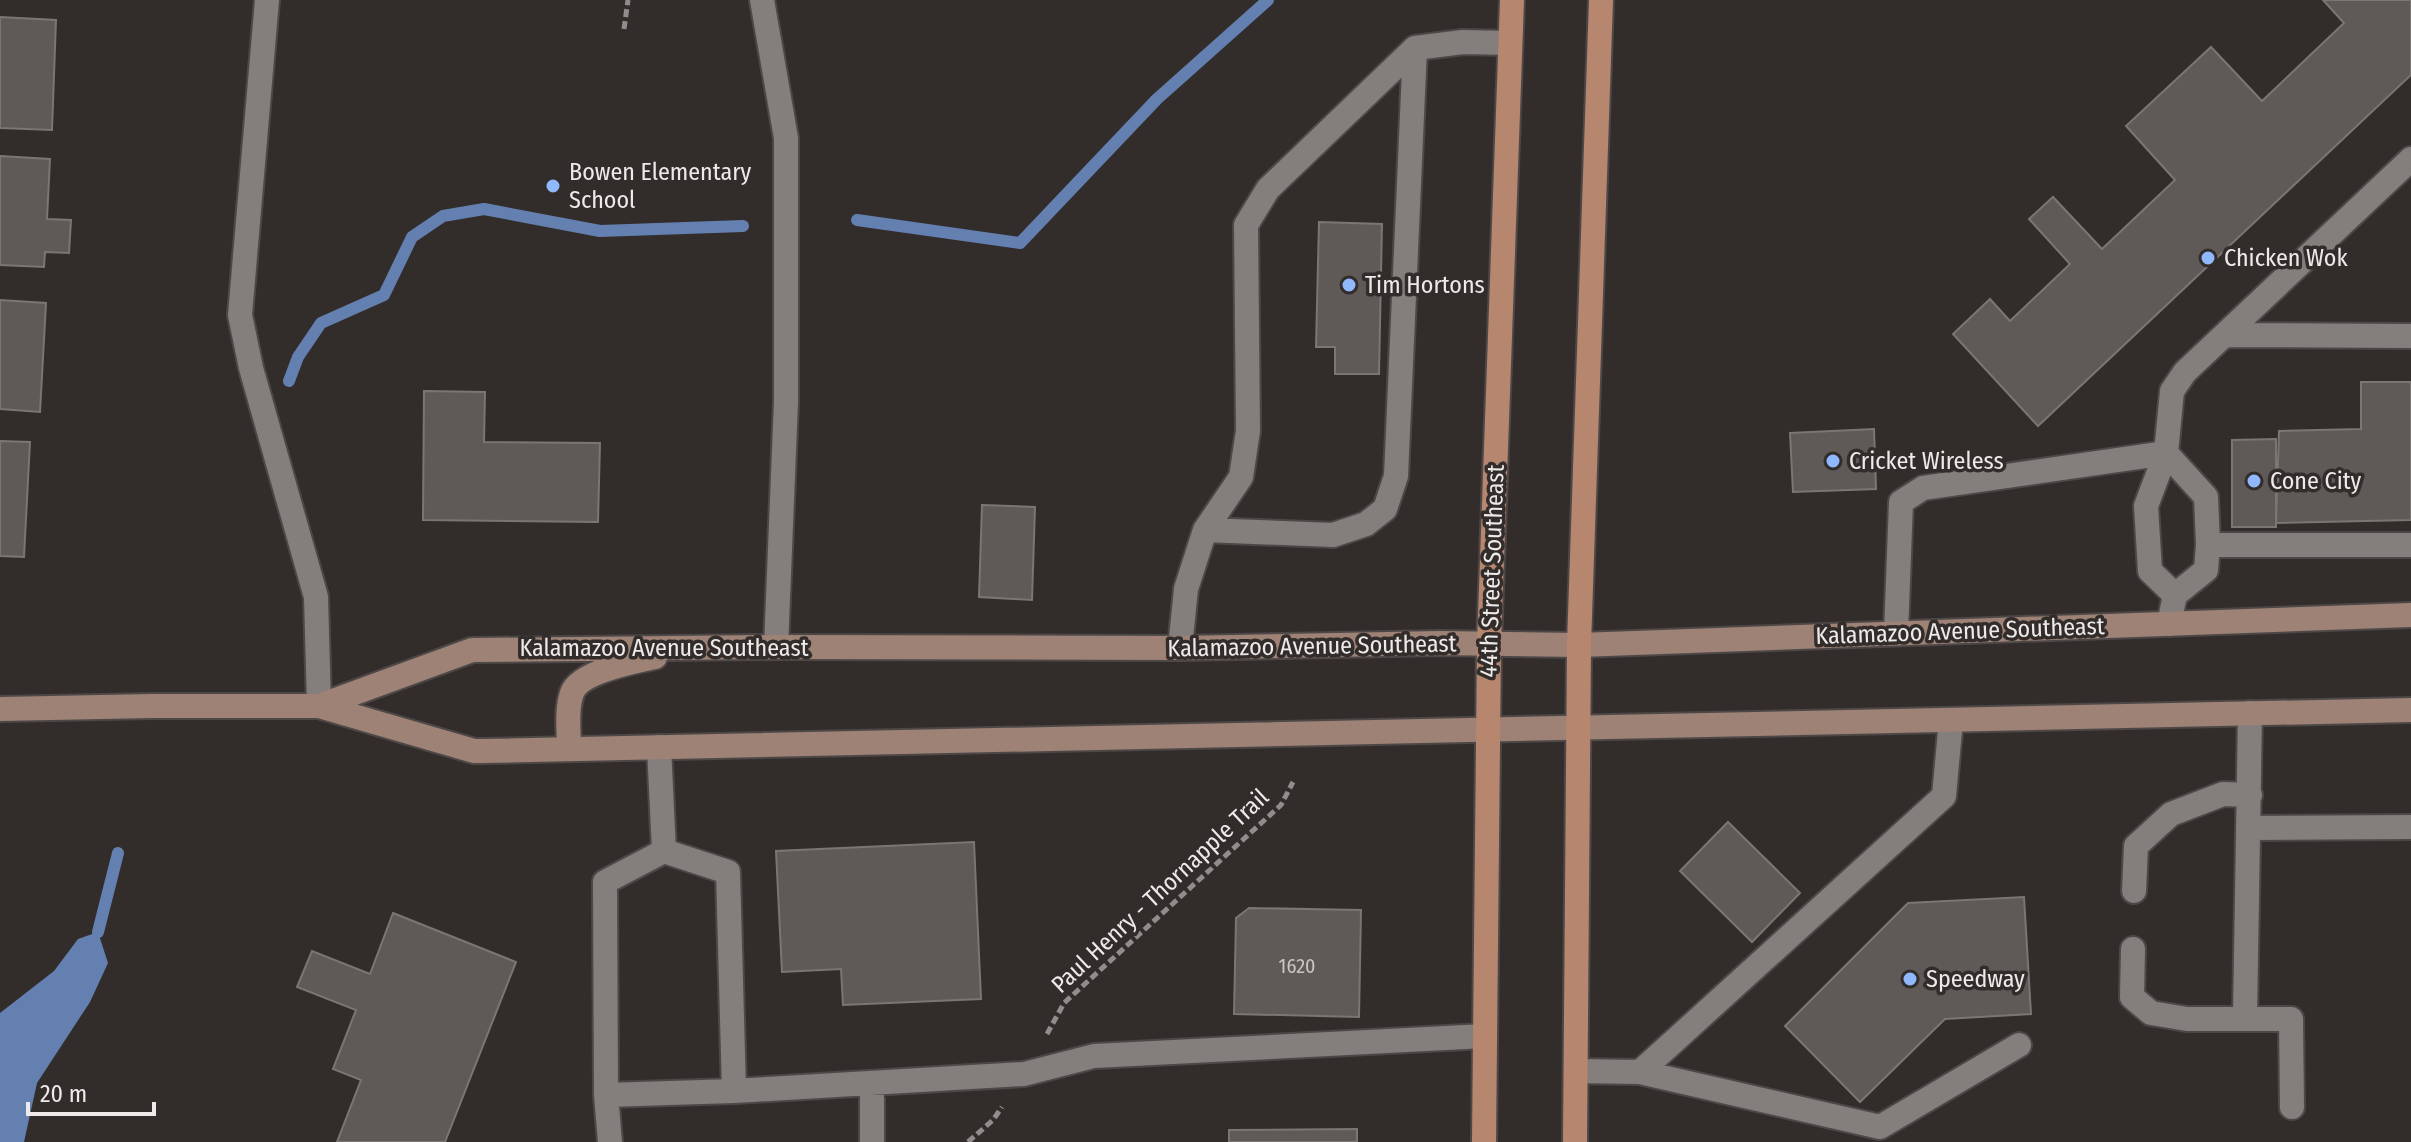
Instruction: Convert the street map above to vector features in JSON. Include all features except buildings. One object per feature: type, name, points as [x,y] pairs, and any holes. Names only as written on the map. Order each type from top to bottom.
[{"type":"main road","name":"44th Street Southeast","points":[[1484,1142],[1489,644],[1512,0]]},
{"type":"main road","points":[[1575,1142],[1579,645],[1601,0]]},
{"type":"main road","name":"Kalamazoo Avenue Southeast","points":[[319,706],[472,650],[1579,645],[2411,615]]},
{"type":"main road","points":[[569,749],[572,690],[583,679],[641,660],[697,648]]},
{"type":"main road","name":"Kalamazoo Avenue Southeast","points":[[0,709],[319,706],[474,751],[2409,710]]},
{"type":"lane","points":[[267,0],[240,315],[251,368],[316,597],[319,706]]},
{"type":"lane","points":[[762,0],[786,138],[787,388],[776,647]]},
{"type":"lane","points":[[1180,648],[1186,589],[1205,530],[1241,477],[1248,431],[1246,225],[1268,189],[1415,48],[1463,42],[1510,43]]},
{"type":"lane","points":[[1205,530],[1333,535],[1366,524],[1385,509],[1396,476],[1415,48]]},
{"type":"lane","points":[[2175,595],[2150,571],[2146,506],[2166,453],[2172,391],[2185,372],[2411,159]]},
{"type":"lane","points":[[2225,335],[2411,336]]},
{"type":"lane","points":[[2166,453],[2206,497],[2208,545],[2206,570],[2175,595],[2169,624]]},
{"type":"lane","points":[[1896,633],[1901,502],[1923,488],[2166,453]]},
{"type":"lane","points":[[2208,545],[2411,545]]},
{"type":"lane","points":[[2245,1018],[2250,713]]},
{"type":"lane","points":[[1640,1072],[1944,796],[1951,720]]},
{"type":"lane","points":[[659,747],[664,851]]},
{"type":"lane","points":[[2134,891],[2136,846],[2171,814],[2223,794],[2250,795]]},
{"type":"lane","points":[[2249,828],[2411,827]]},
{"type":"lane","points":[[610,1142],[606,1095],[605,882],[664,851],[728,872],[734,1091]]},
{"type":"lane","points":[[2133,949],[2132,997],[2151,1013],[2187,1019],[2291,1019],[2292,1107]]},
{"type":"lane","points":[[606,1095],[734,1091],[1024,1074],[1094,1056],[1485,1036]]},
{"type":"lane","points":[[1576,1071],[1640,1072],[1880,1127],[2019,1045]]},
{"type":"lane","points":[[872,1083],[872,1142]]},
{"type":"path","points":[[624,29],[628,0]]},
{"type":"path","name":"Paul Henry - Thornapple Trail","points":[[968,1142],[993,1120],[1024,1074],[1064,1003],[1281,805],[1293,782]]},
{"type":"water","points":[[98,932],[108,963],[90,1002],[37,1083],[24,1142],[0,1142],[0,1013],[54,971],[78,939]]},
{"type":"waterway","points":[[857,220],[1020,243],[1157,99],[1268,0]]},
{"type":"waterway","points":[[289,381],[298,357],[321,323],[384,295],[412,237],[443,216],[484,209],[600,231],[743,226]]},
{"type":"waterway","points":[[98,932],[118,853]]},
{"type":"place","name":"Bowen Elementary School","points":[[553,186]]},
{"type":"place","name":"Chicken Wok","points":[[2208,258]]},
{"type":"place","name":"Tim Hortons","points":[[1349,285]]},
{"type":"place","name":"Cricket Wireless","points":[[1833,461]]},
{"type":"place","name":"Cone City","points":[[2254,481]]},
{"type":"place","name":"Speedway","points":[[1910,979]]}]
